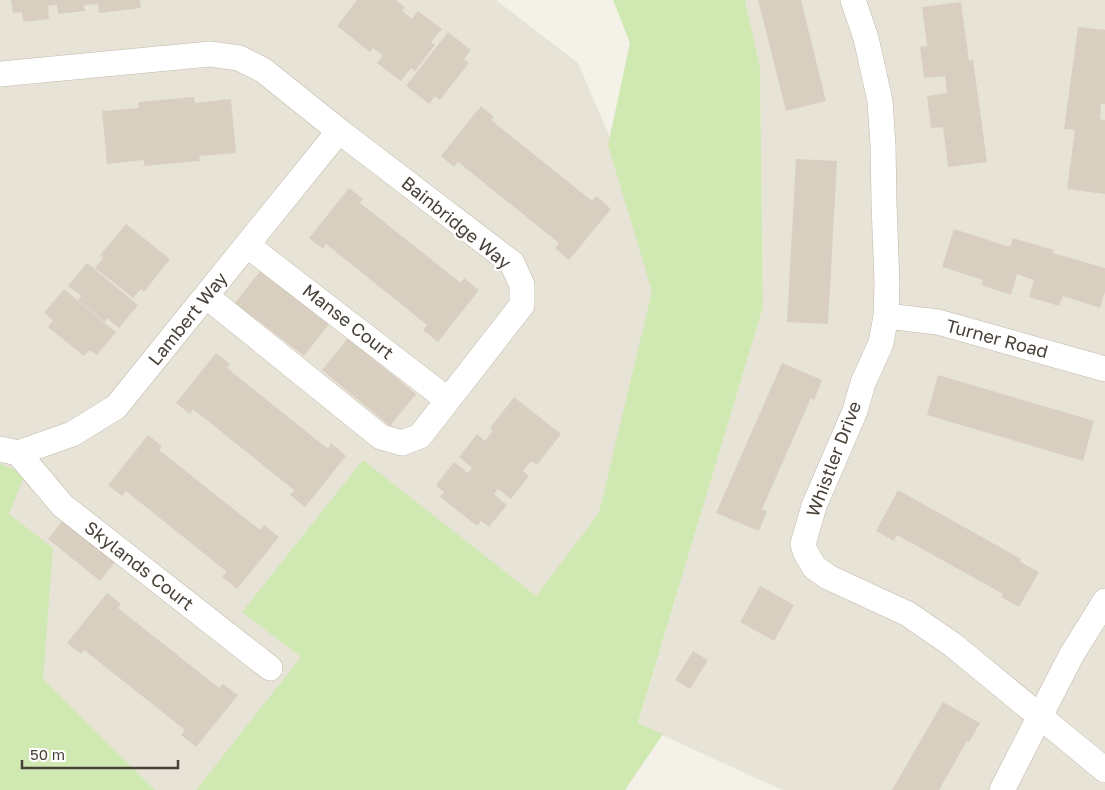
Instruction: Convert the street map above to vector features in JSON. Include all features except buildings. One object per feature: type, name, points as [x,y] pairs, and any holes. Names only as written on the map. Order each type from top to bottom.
[{"type":"street","name":"Whistler Drive","points":[[853,0],[866,38],[880,101],[887,283],[886,316],[881,343],[814,506],[803,544],[805,552],[814,567],[828,577],[908,614],[953,645],[1105,770]]},
{"type":"street","name":"Bainbridge Way","points":[[0,74],[210,54],[239,58],[263,70],[339,131],[512,263],[522,285],[522,305],[420,436],[402,443],[382,437],[206,296]]},
{"type":"street","name":"Lambert Way","points":[[9,451],[72,434],[116,408],[339,131]]},
{"type":"street","name":"Manse Court","points":[[247,245],[448,400]]},
{"type":"street","name":"Turner Road","points":[[886,316],[938,322],[1105,369]]},
{"type":"street","name":"Skylands Court","points":[[9,451],[63,506],[270,668]]},
{"type":"street","points":[[1002,790],[1072,654],[1105,601]]},
{"type":"shaded area","points":[[0,0],[496,0],[578,63],[687,317],[613,543],[395,790],[98,790],[0,657]]},
{"type":"shaded area","points":[[745,0],[1105,0],[1105,790],[782,790],[638,724],[763,307],[760,67]]},
{"type":"green space","points":[[613,0],[745,0],[760,67],[763,307],[638,723],[663,734],[625,790],[196,790],[301,657],[242,612],[363,460],[536,596],[599,513],[652,291],[608,145],[630,43]]},
{"type":"green space","points":[[0,464],[25,474],[9,514],[53,548],[43,679],[155,790],[0,790]]}]
